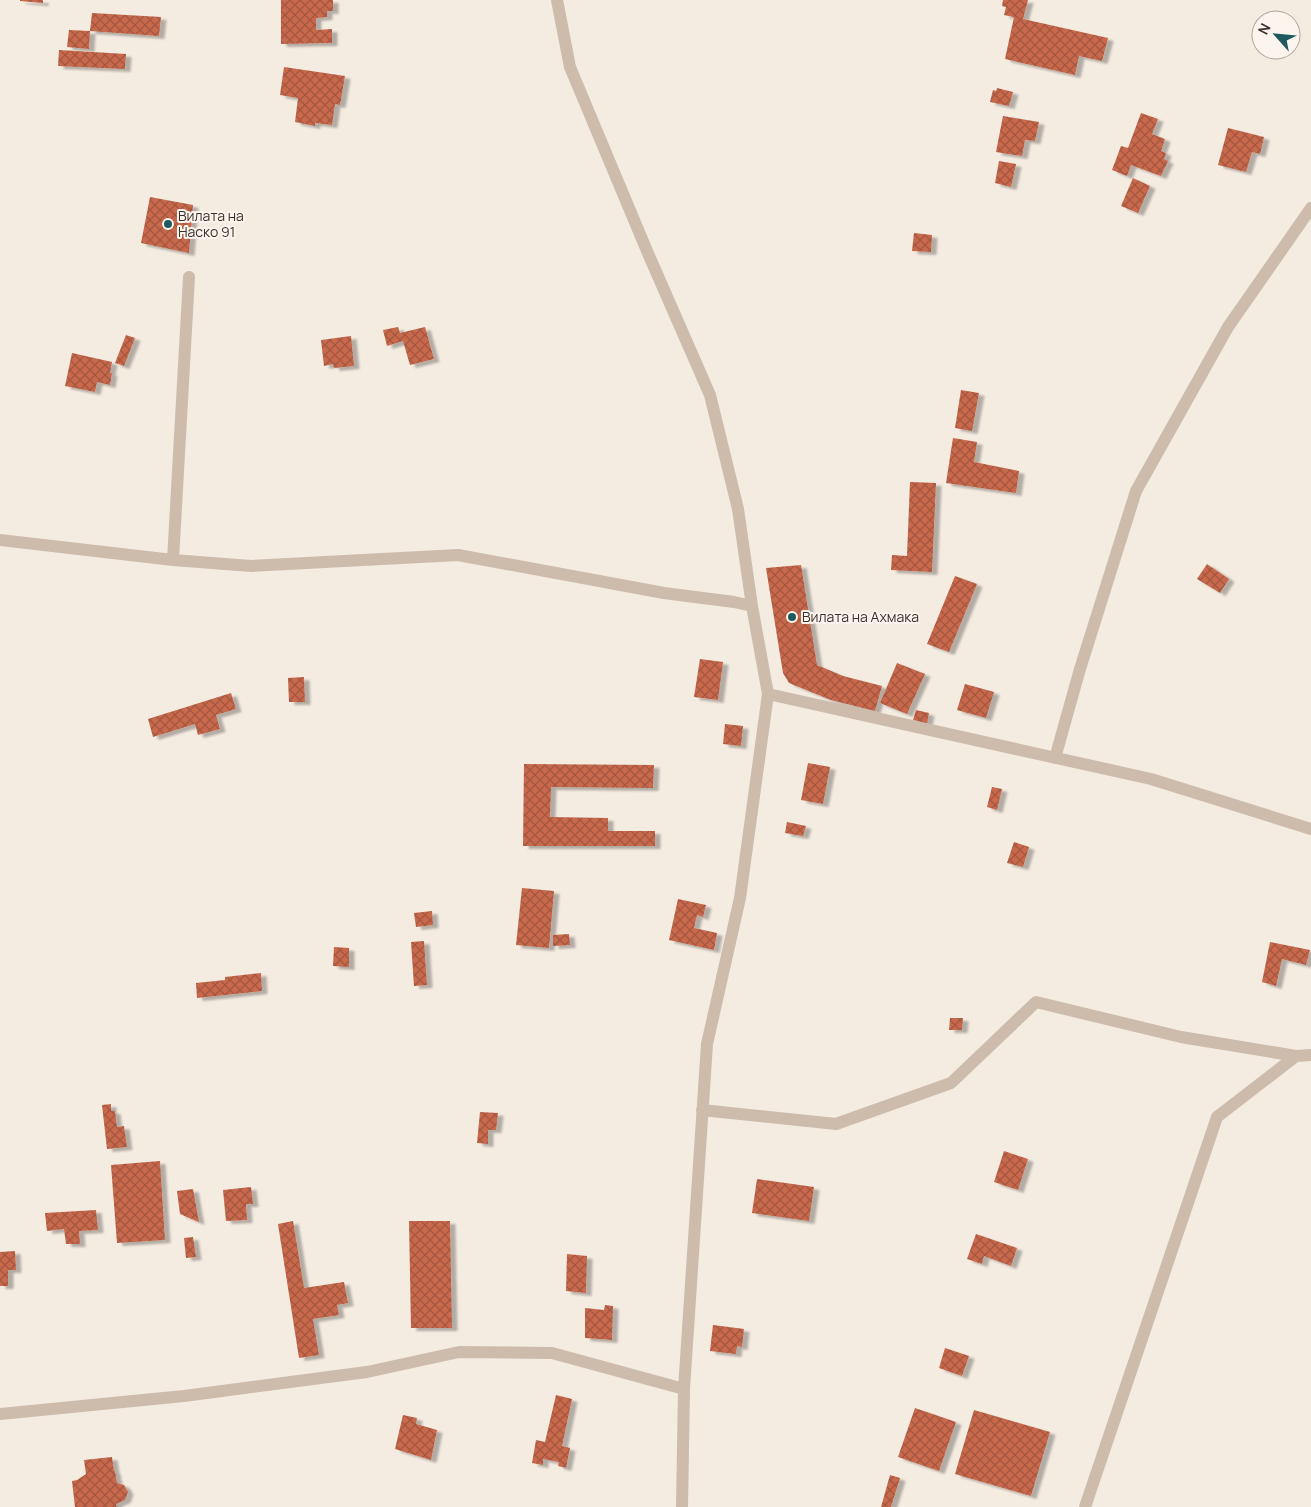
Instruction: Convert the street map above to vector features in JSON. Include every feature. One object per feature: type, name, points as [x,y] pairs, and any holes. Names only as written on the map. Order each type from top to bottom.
[{"type":"street","points":[[557,0],[570,67],[710,395],[738,509],[752,606],[768,694],[740,898],[707,1044],[684,1390],[682,1507]]},
{"type":"street","points":[[1055,758],[1080,669],[1136,491],[1228,327],[1311,208]]},
{"type":"street","points":[[173,560],[189,277]]},
{"type":"street","points":[[0,540],[173,560],[251,566],[458,555],[664,593],[752,606]]},
{"type":"street","points":[[768,694],[1151,779],[1311,829]]},
{"type":"street","points":[[702,1110],[836,1124],[951,1083],[1036,1002],[1181,1037],[1296,1056],[1311,1055]]},
{"type":"street","points":[[1085,1507],[1216,1117],[1296,1056]]},
{"type":"street","points":[[0,1414],[184,1396],[367,1372],[459,1352],[552,1353],[684,1390]]},
{"type":"building","points":[[43,0],[43,3],[20,1]]},
{"type":"building","points":[[281,0],[333,0],[333,11],[327,11],[327,17],[316,18],[316,30],[332,29],[332,43],[281,44]]},
{"type":"building","points":[[1003,0],[1028,0],[1023,19],[1108,38],[1102,61],[1079,56],[1075,75],[1005,59],[1014,17],[1004,15],[1006,7],[1002,6]]},
{"type":"building","points":[[92,13],[161,17],[159,36],[90,31]]},
{"type":"building","points":[[69,30],[90,31],[89,49],[67,47]]},
{"type":"building","points":[[59,50],[126,54],[125,69],[58,66]]},
{"type":"building","points":[[284,67],[345,76],[340,105],[335,104],[332,125],[315,123],[315,126],[295,122],[298,98],[280,95]]},
{"type":"building","points":[[997,88],[1013,92],[1009,106],[990,102],[993,90],[996,91]]},
{"type":"building","points":[[1141,113],[1158,119],[1152,134],[1165,139],[1161,151],[1166,153],[1164,159],[1168,161],[1161,176],[1131,165],[1127,176],[1112,170],[1121,146],[1128,148]]},
{"type":"building","points":[[1003,116],[1039,122],[1035,141],[1025,140],[1022,156],[996,152]]},
{"type":"building","points":[[1228,128],[1264,137],[1260,154],[1252,152],[1246,172],[1218,165]]},
{"type":"building","points":[[999,161],[1016,164],[1011,187],[995,183]]},
{"type":"building","points":[[1133,178],[1150,186],[1138,213],[1121,206]]},
{"type":"building","name":"Вилата на Наско 91","points":[[150,197],[193,205],[189,253],[141,243]]},
{"type":"building","points":[[914,233],[932,235],[931,252],[912,251]]},
{"type":"building","points":[[398,327],[400,333],[425,327],[434,359],[410,365],[403,341],[387,346],[383,330]]},
{"type":"building","points":[[126,335],[135,338],[124,366],[115,363]]},
{"type":"building","points":[[351,336],[354,366],[334,368],[333,364],[324,366],[321,340]]},
{"type":"building","points":[[72,353],[112,362],[110,385],[97,382],[95,392],[65,386]]},
{"type":"building","points":[[961,390],[979,393],[972,431],[955,428]]},
{"type":"building","points":[[953,438],[977,442],[974,462],[1019,471],[1016,493],[946,483]]},
{"type":"building","points":[[910,482],[936,483],[932,572],[891,570],[892,555],[907,556]]},
{"type":"building","points":[[1207,564],[1229,579],[1220,593],[1197,579]]},
{"type":"building","name":"Вилата на Ахмака","points":[[801,565],[817,665],[843,676],[882,686],[875,711],[831,700],[789,683],[783,673],[766,568]]},
{"type":"building","points":[[955,576],[977,584],[949,652],[927,644]]},
{"type":"building","points":[[700,659],[723,662],[718,700],[694,697]]},
{"type":"building","points":[[897,663],[925,674],[907,714],[880,703]]},
{"type":"building","points":[[304,677],[305,702],[289,702],[288,678]]},
{"type":"building","points":[[965,684],[994,692],[986,718],[957,710]]},
{"type":"building","points":[[231,693],[236,709],[216,715],[220,729],[198,735],[195,724],[153,737],[148,719]]},
{"type":"building","points":[[916,710],[929,713],[927,724],[913,720]]},
{"type":"building","points":[[725,724],[743,726],[741,746],[723,744]]},
{"type":"building","points":[[808,763],[830,767],[823,804],[801,800]]},
{"type":"building","points":[[524,764],[654,765],[653,788],[551,787],[550,817],[608,818],[608,831],[655,831],[655,846],[523,846]]},
{"type":"building","points":[[992,787],[1002,789],[997,810],[987,807]]},
{"type":"building","points":[[787,822],[806,826],[803,836],[785,833]]},
{"type":"building","points":[[1014,842],[1029,847],[1023,867],[1007,863]]},
{"type":"building","points":[[522,888],[554,891],[549,948],[516,945]]},
{"type":"building","points":[[678,899],[706,905],[703,917],[697,915],[694,928],[717,933],[714,950],[669,940]]},
{"type":"building","points":[[432,911],[433,925],[416,927],[414,913]]},
{"type":"building","points":[[569,934],[570,945],[553,946],[553,935]]},
{"type":"building","points":[[424,941],[427,985],[414,986],[411,942]]},
{"type":"building","points":[[1270,942],[1310,950],[1306,965],[1282,959],[1276,986],[1262,982]]},
{"type":"building","points":[[334,947],[349,948],[349,967],[333,966]]},
{"type":"building","points":[[261,973],[262,991],[197,998],[196,983],[225,980],[225,977]]},
{"type":"building","points":[[950,1018],[963,1018],[962,1030],[949,1030]]},
{"type":"building","points":[[111,1104],[111,1111],[115,1111],[117,1127],[124,1126],[127,1147],[107,1149],[102,1105]]},
{"type":"building","points":[[480,1112],[498,1113],[496,1130],[488,1130],[488,1144],[477,1143]]},
{"type":"building","points":[[1004,1151],[1028,1159],[1018,1190],[994,1182]]},
{"type":"building","points":[[160,1161],[165,1240],[117,1243],[111,1165]]},
{"type":"building","points":[[757,1179],[814,1187],[809,1221],[752,1213]]},
{"type":"building","points":[[251,1187],[253,1204],[246,1204],[247,1220],[226,1221],[223,1190]]},
{"type":"building","points":[[193,1189],[199,1222],[180,1214],[177,1191]]},
{"type":"building","points":[[96,1210],[98,1230],[79,1231],[80,1244],[66,1244],[64,1229],[47,1231],[45,1213]]},
{"type":"building","points":[[293,1221],[304,1288],[344,1282],[348,1303],[337,1305],[339,1315],[313,1319],[319,1355],[299,1358],[278,1224]]},
{"type":"building","points":[[409,1221],[450,1221],[452,1328],[411,1328]]},
{"type":"building","points":[[976,1234],[1017,1248],[1011,1266],[984,1256],[982,1264],[967,1259]]},
{"type":"building","points":[[193,1237],[196,1257],[186,1258],[184,1238]]},
{"type":"building","points":[[15,1251],[16,1270],[8,1270],[8,1286],[0,1286],[0,1252]]},
{"type":"building","points":[[567,1254],[587,1256],[586,1293],[566,1291]]},
{"type":"building","points":[[605,1305],[613,1306],[612,1340],[585,1338],[585,1308],[604,1310]]},
{"type":"building","points":[[713,1325],[744,1329],[742,1347],[737,1346],[736,1354],[710,1351]]},
{"type":"building","points":[[945,1348],[969,1356],[962,1376],[939,1368]]},
{"type":"building","points":[[556,1395],[572,1399],[562,1446],[570,1448],[566,1468],[558,1466],[559,1462],[543,1459],[543,1465],[532,1463],[536,1440],[545,1442]]},
{"type":"building","points":[[915,1408],[956,1422],[939,1471],[898,1457]]},
{"type":"building","points":[[974,1410],[1050,1432],[1031,1496],[955,1474]]},
{"type":"building","points":[[403,1415],[417,1418],[416,1424],[437,1430],[431,1460],[395,1449]]},
{"type":"building","points":[[112,1457],[117,1483],[124,1485],[128,1492],[125,1500],[116,1504],[117,1507],[75,1507],[72,1481],[86,1474],[84,1460]]},
{"type":"building","points":[[890,1475],[900,1478],[891,1507],[881,1507]]},
{"type":"place","name":"Вилата на Наско 91","points":[[168,224]]},
{"type":"place","name":"Вилата на Ахмака","points":[[792,617]]}]
